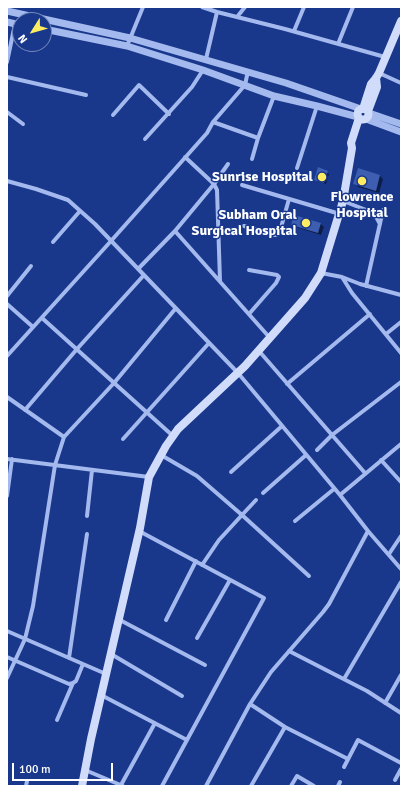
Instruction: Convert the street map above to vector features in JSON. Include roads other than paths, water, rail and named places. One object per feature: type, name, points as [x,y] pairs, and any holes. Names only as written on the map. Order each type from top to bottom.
[{"type":"main road","points":[[82,786],[110,654],[139,531],[149,477],[178,429],[245,366],[305,298],[321,272],[343,202],[352,148],[356,145],[363,115],[377,87],[378,76],[401,21]]},
{"type":"street","points":[[127,46],[143,7]]},
{"type":"street","points":[[202,7],[294,31],[386,58]]},
{"type":"street","points":[[237,17],[245,7]]},
{"type":"street","points":[[294,31],[304,7]]},
{"type":"street","points":[[338,44],[353,7]]},
{"type":"street","points":[[7,11],[130,38],[248,71],[286,83],[401,132]]},
{"type":"street","points":[[206,59],[217,12]]},
{"type":"street","points":[[52,31],[127,46],[203,70],[274,96],[401,124]]},
{"type":"street","points":[[7,62],[12,43]]},
{"type":"street","points":[[145,139],[192,87],[203,70]]},
{"type":"street","points":[[7,356],[112,241],[207,132],[213,122],[245,85],[248,71]]},
{"type":"street","points":[[378,76],[401,83]]},
{"type":"street","points":[[7,77],[86,95]]},
{"type":"street","points":[[113,115],[139,85],[168,114]]},
{"type":"street","points":[[252,159],[258,138],[274,96]]},
{"type":"street","points":[[297,168],[316,106]]},
{"type":"street","points":[[7,112],[23,124]]},
{"type":"street","points":[[213,122],[258,138]]},
{"type":"street","points":[[185,157],[214,184],[217,190],[220,282]]},
{"type":"street","points":[[138,269],[175,231],[214,184],[228,164]]},
{"type":"street","points":[[7,181],[68,200],[95,224],[238,373],[401,569]]},
{"type":"street","points":[[242,185],[340,214]]},
{"type":"street","points":[[244,226],[275,235],[278,234],[289,199]]},
{"type":"street","points":[[343,202],[374,213],[380,224]]},
{"type":"street","points":[[366,286],[383,210]]},
{"type":"street","points":[[53,242],[80,211]]},
{"type":"street","points":[[175,231],[270,338]]},
{"type":"street","points":[[7,296],[32,266]]},
{"type":"street","points":[[248,270],[277,275],[279,277],[276,283],[249,314]]},
{"type":"street","points":[[321,272],[401,295]]},
{"type":"street","points":[[25,410],[77,349],[144,275]]},
{"type":"street","points":[[342,277],[349,289],[401,353]]},
{"type":"street","points":[[7,304],[33,327]]},
{"type":"street","points":[[7,678],[25,639],[33,606],[55,465],[64,437],[114,383],[176,308]]},
{"type":"street","points":[[287,384],[370,314]]},
{"type":"street","points":[[42,318],[173,436]]},
{"type":"street","points":[[386,334],[401,322]]},
{"type":"street","points":[[123,438],[209,343]]},
{"type":"street","points":[[258,351],[365,473]]},
{"type":"street","points":[[316,450],[401,382]]},
{"type":"street","points":[[7,397],[64,437]]},
{"type":"street","points":[[231,472],[282,426]]},
{"type":"street","points":[[340,495],[401,444]]},
{"type":"street","points":[[161,455],[197,476],[309,576]]},
{"type":"street","points":[[263,493],[306,455]]},
{"type":"street","points":[[7,459],[149,477]]},
{"type":"street","points":[[7,496],[12,460]]},
{"type":"street","points":[[381,460],[401,482]]},
{"type":"street","points":[[87,516],[92,470]]},
{"type":"street","points":[[295,521],[334,489]]},
{"type":"street","points":[[202,564],[219,540],[256,500]]},
{"type":"street","points":[[139,531],[264,598],[162,786]]},
{"type":"street","points":[[206,786],[250,704],[271,672],[329,604],[368,531]]},
{"type":"street","points":[[70,658],[87,534]]},
{"type":"street","points":[[388,554],[401,536]]},
{"type":"street","points":[[166,620],[196,561]]},
{"type":"street","points":[[197,638],[230,580]]},
{"type":"street","points":[[344,679],[401,582]]},
{"type":"street","points":[[118,619],[205,665]]},
{"type":"street","points":[[7,631],[106,674]]},
{"type":"street","points":[[289,651],[367,691],[401,713]]},
{"type":"street","points":[[110,654],[182,696]]},
{"type":"street","points":[[7,658],[69,684],[73,683]]},
{"type":"street","points":[[57,720],[83,664]]},
{"type":"street","points":[[385,703],[401,675]]},
{"type":"street","points":[[101,695],[187,740]]},
{"type":"street","points":[[250,704],[286,727],[348,759]]},
{"type":"street","points":[[85,770],[122,786],[155,723]]},
{"type":"street","points":[[251,786],[286,727]]},
{"type":"street","points":[[344,767],[358,740],[401,763]]},
{"type":"street","points":[[395,780],[401,769]]},
{"type":"street","points":[[291,786],[297,776],[314,786]]},
{"type":"street","points":[[26,786],[27,781]]},
{"type":"place","name":"Sunrise Hospital","points":[[322,177]]},
{"type":"place","name":"Flowrence Hospital","points":[[362,181]]},
{"type":"place","name":"Subham Oral Surgical Hospital","points":[[306,223]]}]
